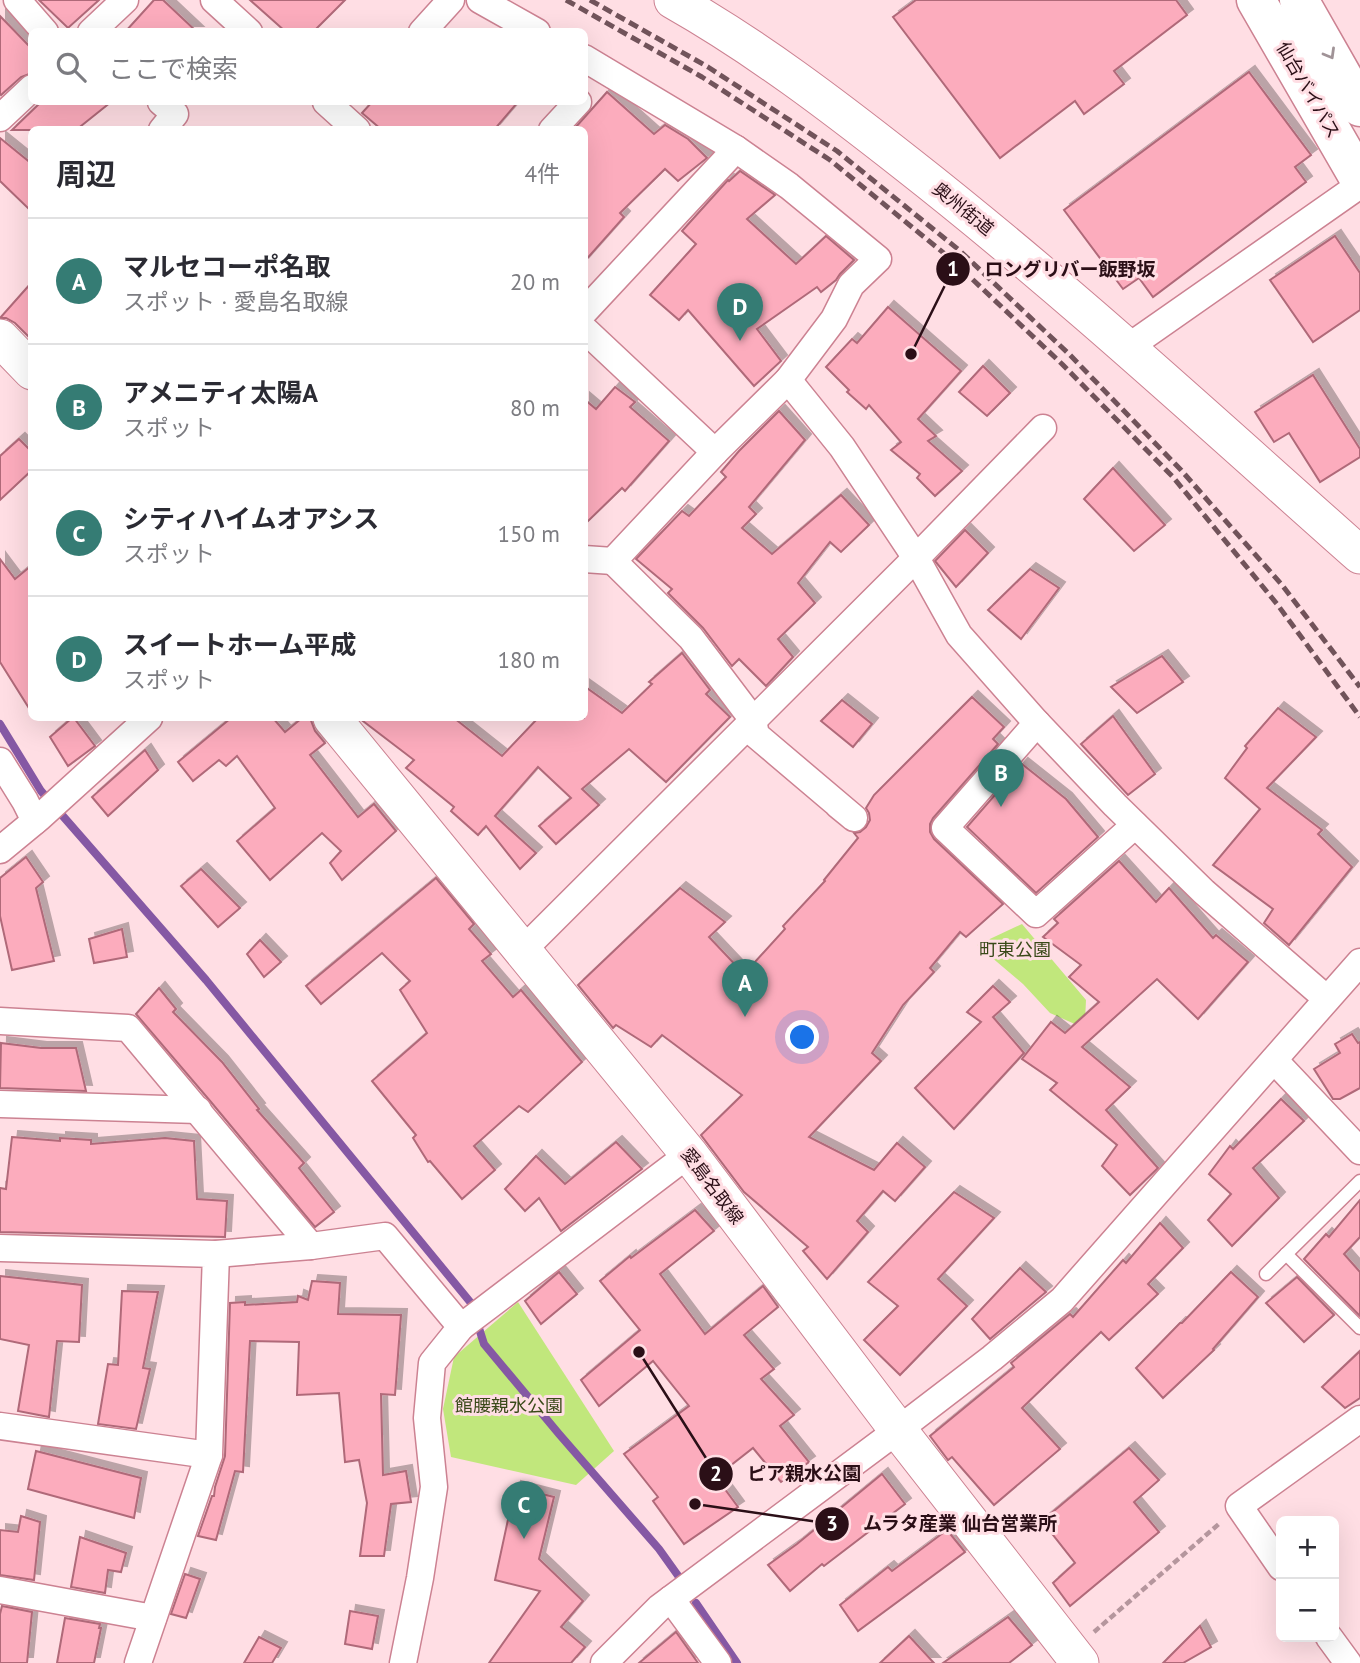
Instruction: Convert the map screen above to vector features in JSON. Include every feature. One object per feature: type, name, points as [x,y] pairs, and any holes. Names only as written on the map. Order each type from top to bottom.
[{"type":"highway","name":"仙台バイパス","points":[[1256,0],[1360,182]]},
{"type":"highway","name":"仙台バイパス","points":[[1299,0],[1360,107]]},
{"type":"main road","name":"奥州街道","points":[[673,0],[824,99],[967,211],[1127,348],[1360,555]]},
{"type":"main road","points":[[0,338],[28,367]]},
{"type":"main road","name":"愛島名取線","points":[[334,721],[689,1154],[898,1430],[1076,1658]]},
{"type":"street","points":[[18,0],[42,28]]},
{"type":"street","points":[[95,28],[125,0]]},
{"type":"street","points":[[214,0],[245,28]]},
{"type":"street","points":[[426,28],[451,0]]},
{"type":"street","points":[[480,0],[530,28]]},
{"type":"street","points":[[588,85],[596,64],[736,149],[789,186],[878,259],[851,285],[834,319],[788,380],[715,452],[613,561]]},
{"type":"street","points":[[0,118],[28,92]]},
{"type":"street","points":[[164,105],[175,114],[165,126]]},
{"type":"street","points":[[556,126],[575,105]]},
{"type":"street","points":[[588,308],[736,149]]},
{"type":"street","points":[[1127,348],[1360,182]]},
{"type":"street","points":[[588,333],[715,452]]},
{"type":"street","points":[[788,380],[842,447],[916,558],[959,635],[1037,723],[1135,825],[1204,892],[1327,999]]},
{"type":"street","points":[[523,950],[1043,428]]},
{"type":"street","points":[[588,559],[613,561],[691,638],[753,720],[756,735],[853,818],[838,805]]},
{"type":"street","points":[[0,850],[146,721]]},
{"type":"street","points":[[1037,723],[945,828],[1036,914],[1135,825]]},
{"type":"street","points":[[0,761],[37,819]]},
{"type":"street","points":[[604,1663],[659,1608],[898,1430],[1062,1300],[1360,962]]},
{"type":"street","points":[[0,1021],[128,1028],[311,1246]]},
{"type":"street","points":[[1274,1060],[1360,1151]]},
{"type":"street","points":[[0,1104],[198,1110]]},
{"type":"street","points":[[403,1663],[434,1487],[427,1418],[432,1363],[460,1327],[689,1154]]},
{"type":"street","points":[[0,1248],[216,1254],[311,1246],[385,1236],[460,1327]]},
{"type":"street","points":[[138,1663],[209,1455],[216,1254]]},
{"type":"street","points":[[1276,1560],[1239,1506],[1360,1419]]},
{"type":"street","points":[[0,1426],[209,1455]]},
{"type":"street","points":[[0,1590],[153,1618]]},
{"type":"street","points":[[671,1599],[718,1663]]},
{"type":"street","points":[[1333,1642],[1348,1663]]},
{"type":"lane","points":[[1266,1274],[1360,1181]]},
{"type":"lane","points":[[1286,1254],[1360,1328]]},
{"type":"path","points":[[1076,1658],[1239,1506]]},
{"type":"green space","name":"町東公園","points":[[1022,924],[1086,1000],[1085,1021],[1077,1025],[1050,1013],[1023,984],[977,945]]},
{"type":"green space","name":"館腰親水公園","points":[[518,1302],[614,1451],[576,1485],[451,1457],[443,1409],[454,1357]]},
{"type":"building","points":[[39,0],[99,0],[68,28]]},
{"type":"building","points":[[154,0],[163,0],[193,28],[129,28]]},
{"type":"building","points":[[250,0],[345,0],[317,28],[282,28]]},
{"type":"building","points":[[916,0],[1176,0],[1187,15],[1114,71],[1124,84],[1084,114],[1075,101],[1000,158],[893,17]]},
{"type":"building","points":[[0,16],[28,45],[28,74],[0,94]]},
{"type":"building","points":[[1249,72],[1311,155],[1295,167],[1306,182],[1153,297],[1139,278],[1123,289],[1064,210]]},
{"type":"building","points":[[607,92],[654,134],[665,125],[688,139],[707,158],[678,181],[665,169],[620,213],[624,217],[588,258],[588,126],[577,126]]},
{"type":"building","points":[[38,105],[107,105],[81,126],[28,126],[28,130],[12,130]]},
{"type":"building","points":[[369,105],[515,105],[497,126],[377,126],[362,113]]},
{"type":"building","points":[[0,138],[28,161],[28,208],[0,181]]},
{"type":"building","points":[[740,171],[775,195],[747,219],[796,264],[826,236],[854,260],[821,292],[817,287],[757,329],[781,361],[754,386],[688,310],[679,320],[650,295],[696,244],[682,231],[728,180]]},
{"type":"building","points":[[1335,236],[1360,273],[1360,310],[1313,342],[1270,280]]},
{"type":"building","points":[[28,286],[28,336],[15,323],[0,318]]},
{"type":"building","points":[[888,307],[961,371],[918,419],[936,436],[928,441],[962,471],[935,496],[917,478],[920,474],[891,450],[901,442],[869,405],[866,409],[826,367],[852,339],[857,343]]},
{"type":"building","points":[[983,366],[1010,393],[987,416],[959,392]]},
{"type":"building","points":[[1313,375],[1360,449],[1360,457],[1320,482],[1289,433],[1274,442],[1255,412]]},
{"type":"building","points":[[615,387],[635,402],[630,407],[669,441],[625,491],[622,488],[588,521],[588,402],[596,409]]},
{"type":"building","points":[[779,411],[805,440],[749,507],[756,514],[742,528],[772,554],[841,495],[869,525],[841,552],[830,542],[798,583],[815,603],[778,639],[793,657],[766,686],[739,659],[732,666],[703,628],[668,593],[672,589],[636,559],[682,511],[689,516],[726,477],[721,472],[739,451]]},
{"type":"building","points":[[19,439],[28,448],[28,474],[0,500],[0,456]]},
{"type":"building","points":[[1113,468],[1165,525],[1134,551],[1084,499]]},
{"type":"building","points":[[965,530],[988,553],[956,587],[935,561]]},
{"type":"building","points":[[0,559],[15,579],[28,568],[28,707],[0,662]]},
{"type":"building","points":[[1030,569],[1059,588],[1021,639],[988,610]]},
{"type":"building","points":[[682,653],[710,690],[706,694],[730,717],[666,782],[629,749],[582,789],[599,805],[556,844],[539,826],[571,798],[538,767],[495,816],[536,853],[520,869],[486,826],[478,835],[451,811],[454,807],[406,768],[414,760],[363,721],[458,721],[502,756],[535,721],[588,721],[588,689],[622,713],[652,684],[649,682]]},
{"type":"building","points":[[1162,656],[1183,682],[1137,713],[1111,687]]},
{"type":"building","points":[[972,697],[1004,727],[993,739],[998,744],[933,818],[930,832],[934,839],[1003,904],[966,937],[960,932],[930,968],[934,972],[903,1005],[872,1053],[881,1061],[809,1137],[874,1170],[897,1143],[925,1167],[895,1201],[883,1191],[857,1221],[868,1232],[827,1279],[803,1251],[808,1247],[744,1192],[701,1135],[742,1095],[662,1035],[651,1047],[616,1025],[613,1028],[578,985],[680,888],[725,922],[709,937],[744,974],[785,929],[783,926],[825,881],[858,838],[854,833],[866,827],[870,820],[866,808],[874,795]]},
{"type":"building","points":[[842,700],[872,724],[853,747],[821,721]]},
{"type":"building","points":[[1278,708],[1316,737],[1267,788],[1322,830],[1318,834],[1352,867],[1289,945],[1264,923],[1273,909],[1213,865],[1260,809],[1225,778],[1247,748],[1245,746]]},
{"type":"building","points":[[1113,716],[1155,774],[1128,795],[1081,744]]},
{"type":"building","points":[[69,721],[76,721],[95,746],[68,766],[50,737]]},
{"type":"building","points":[[227,721],[276,721],[285,732],[298,721],[311,721],[325,743],[310,755],[358,817],[374,804],[396,831],[342,880],[330,863],[341,851],[322,833],[270,880],[237,841],[275,808],[237,756],[226,766],[219,760],[193,781],[178,762]]},
{"type":"building","points":[[145,750],[158,770],[108,816],[92,797]]},
{"type":"building","points":[[1022,764],[1066,799],[1098,837],[1036,893],[967,827]]},
{"type":"building","points":[[26,857],[43,882],[36,888],[54,961],[12,970],[0,916],[0,878]]},
{"type":"building","points":[[1119,861],[1156,902],[1169,888],[1213,938],[1216,935],[1248,962],[1198,1019],[1157,979],[1082,1047],[1130,1087],[1106,1110],[1158,1168],[1130,1195],[1102,1166],[1117,1145],[1050,1090],[1057,1083],[1022,1059],[1051,1022],[1065,1033],[1099,1002],[1069,977],[1081,965],[1043,937],[1058,923],[1054,919]]},
{"type":"building","points":[[201,869],[240,908],[218,927],[181,886]]},
{"type":"building","points":[[436,878],[474,924],[469,929],[491,954],[482,961],[513,997],[521,990],[582,1062],[528,1112],[519,1106],[474,1146],[495,1170],[462,1199],[430,1161],[428,1162],[413,1138],[416,1135],[372,1081],[427,1033],[400,990],[410,981],[382,953],[321,1004],[306,986]]},
{"type":"building","points":[[122,929],[127,957],[94,963],[89,939]]},
{"type":"building","points":[[260,940],[281,962],[264,977],[247,954]]},
{"type":"building","points":[[993,986],[1010,1002],[993,1017],[1024,1053],[954,1129],[915,1088],[981,1022],[967,1012]]},
{"type":"building","points":[[159,988],[176,1009],[173,1012],[222,1062],[259,1109],[257,1110],[304,1163],[299,1168],[334,1212],[315,1227],[136,1014]]},
{"type":"building","points":[[1352,1034],[1358,1043],[1360,1042],[1360,1088],[1340,1099],[1333,1099],[1314,1069],[1340,1053],[1335,1044]]},
{"type":"building","points":[[1,1043],[41,1048],[76,1048],[86,1091],[0,1088]]},
{"type":"building","points":[[1281,1099],[1304,1121],[1253,1168],[1279,1198],[1232,1246],[1208,1220],[1231,1194],[1209,1174],[1230,1146],[1233,1149]]},
{"type":"building","points":[[12,1137],[60,1141],[60,1138],[91,1140],[91,1144],[165,1138],[194,1141],[197,1199],[227,1201],[225,1237],[0,1232],[0,1188],[6,1189]]},
{"type":"building","points":[[616,1142],[642,1169],[561,1231],[539,1198],[525,1211],[505,1189],[536,1156],[565,1184]]},
{"type":"building","points":[[954,1192],[994,1218],[938,1279],[967,1306],[900,1375],[864,1340],[898,1306],[868,1282]]},
{"type":"building","points":[[1360,1200],[1360,1237],[1344,1254],[1360,1272],[1360,1316],[1304,1259],[1326,1234],[1329,1237]]},
{"type":"building","points":[[695,1210],[714,1231],[660,1274],[705,1334],[763,1286],[778,1307],[744,1335],[774,1369],[761,1379],[794,1415],[780,1426],[809,1462],[781,1482],[753,1448],[716,1477],[738,1507],[684,1544],[653,1501],[658,1497],[624,1454],[689,1406],[653,1361],[599,1406],[581,1380],[640,1330],[600,1281]]},
{"type":"building","points":[[1160,1223],[1183,1248],[1148,1284],[1158,1294],[1109,1340],[1101,1332],[1022,1408],[1060,1449],[994,1505],[952,1457],[948,1460],[930,1436],[1014,1367],[1011,1363],[1070,1314],[1073,1317],[1123,1260],[1126,1263]]},
{"type":"building","points":[[1020,1268],[1046,1292],[990,1339],[972,1319]]},
{"type":"building","points":[[559,1272],[577,1294],[541,1324],[525,1301]]},
{"type":"building","points":[[1231,1272],[1258,1297],[1214,1350],[1163,1398],[1136,1368]]},
{"type":"building","points":[[0,1276],[82,1285],[79,1342],[57,1341],[49,1417],[18,1411],[29,1345],[0,1339]]},
{"type":"building","points":[[1297,1277],[1334,1315],[1304,1342],[1266,1303]]},
{"type":"building","points":[[312,1281],[340,1283],[338,1314],[401,1315],[395,1395],[381,1394],[383,1475],[406,1471],[411,1502],[391,1504],[384,1556],[360,1556],[367,1503],[359,1460],[345,1462],[339,1393],[297,1395],[299,1342],[250,1341],[243,1472],[235,1471],[216,1540],[198,1536],[214,1496],[225,1456],[230,1303],[245,1302],[245,1305],[297,1302],[298,1296],[308,1300]]},
{"type":"building","points":[[122,1291],[158,1292],[143,1368],[150,1369],[136,1429],[98,1424],[108,1364],[118,1365]]},
{"type":"building","points":[[1360,1351],[1360,1398],[1345,1408],[1322,1387]]},
{"type":"building","points":[[1129,1448],[1159,1480],[1134,1502],[1159,1532],[1070,1606],[1053,1583],[1075,1563],[1042,1521]]},
{"type":"building","points":[[36,1451],[141,1478],[134,1518],[28,1489]]},
{"type":"building","points":[[882,1474],[905,1504],[824,1566],[822,1564],[790,1591],[768,1565]]},
{"type":"building","points":[[515,1487],[554,1497],[539,1559],[583,1601],[561,1627],[585,1647],[571,1663],[489,1663],[540,1591],[495,1580]]},
{"type":"building","points":[[21,1516],[40,1522],[34,1580],[0,1575],[0,1530],[18,1532]]},
{"type":"building","points":[[947,1530],[965,1552],[858,1631],[840,1605],[888,1567],[892,1571]]},
{"type":"building","points":[[80,1537],[126,1553],[121,1572],[108,1570],[105,1593],[71,1587]]},
{"type":"building","points":[[185,1574],[200,1579],[186,1618],[171,1614]]},
{"type":"building","points":[[2,1606],[32,1612],[27,1663],[0,1663]]},
{"type":"building","points":[[350,1611],[378,1616],[372,1649],[345,1644]]},
{"type":"building","points":[[1008,1617],[1032,1645],[1009,1663],[943,1663]]},
{"type":"building","points":[[65,1618],[100,1624],[94,1663],[57,1663]]},
{"type":"building","points":[[1200,1626],[1211,1647],[1183,1663],[1163,1663]]},
{"type":"building","points":[[676,1632],[698,1663],[639,1663]]},
{"type":"building","points":[[909,1636],[934,1663],[880,1663]]},
{"type":"building","points":[[259,1637],[281,1648],[272,1663],[244,1663]]},
{"type":"waterway","points":[[0,724],[41,791],[206,980],[471,1303],[484,1344],[659,1549],[679,1577]]},
{"type":"waterway","points":[[696,1603],[737,1663]]},
{"type":"railway","points":[[566,0],[702,77],[830,160],[951,259],[1062,364],[1173,477],[1277,604],[1360,717]]},
{"type":"railway","points":[[590,0],[708,67],[837,151],[959,250],[1070,355],[1181,470],[1282,585],[1360,687]]},
{"type":"place","name":"スイートホーム平成","points":[[740,341]]},
{"type":"place","name":"ロングリバー飯野坂","points":[[911,354]]},
{"type":"place","name":"アメニティ太陽A","points":[[1001,807]]},
{"type":"place","name":"マルセコーポ名取","points":[[745,1017]]},
{"type":"place","name":"ピア親水公園","points":[[639,1352]]},
{"type":"place","name":"ムラタ産業 仙台営業所","points":[[695,1504]]},
{"type":"place","name":"シティハイムオアシス","points":[[524,1539]]}]
